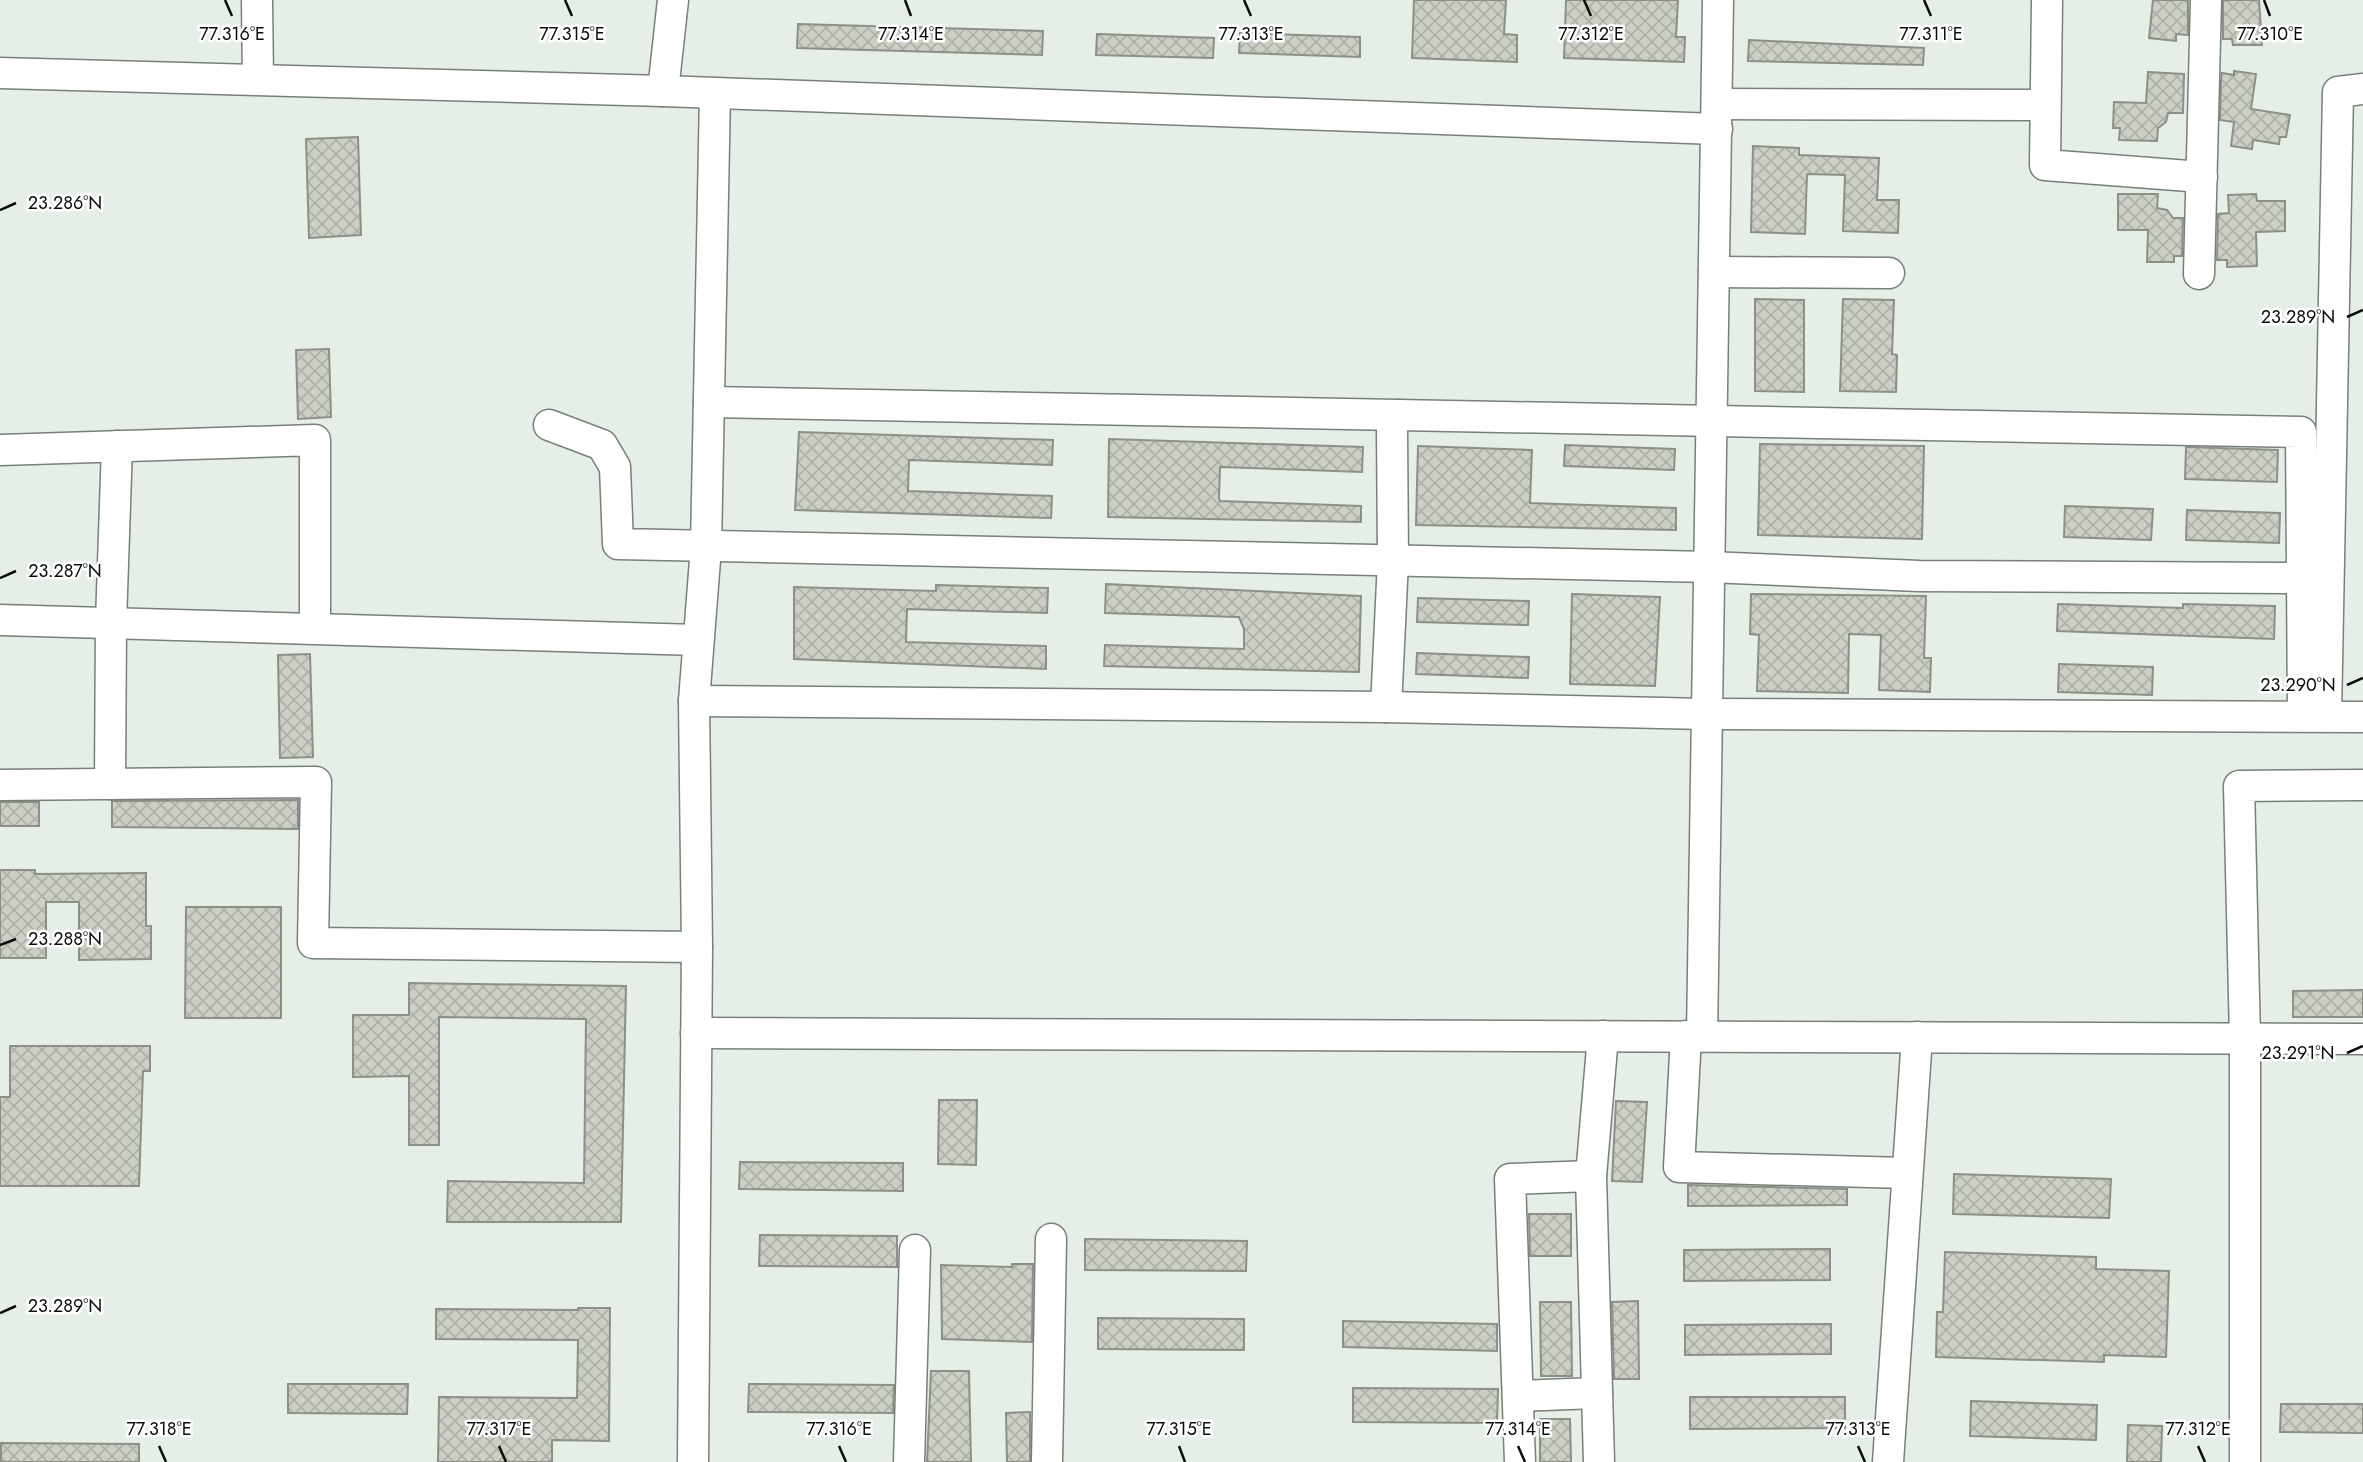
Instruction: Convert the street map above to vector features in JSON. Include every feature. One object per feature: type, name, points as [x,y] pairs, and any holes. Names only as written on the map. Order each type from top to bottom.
[{"type":"street","points":[[257,0],[258,79]]},
{"type":"street","points":[[663,92],[673,0]]},
{"type":"street","points":[[1718,0],[1707,714],[1694,1036],[1679,1167],[1906,1173]]},
{"type":"street","points":[[2047,0],[2045,165],[2202,177]]},
{"type":"street","points":[[2199,274],[2206,0]]},
{"type":"street","points":[[0,73],[716,94],[1717,116],[2045,105]]},
{"type":"street","points":[[2315,716],[2338,92],[2362,89]]},
{"type":"street","points":[[693,1462],[697,947],[694,701],[696,640],[706,547],[716,94]]},
{"type":"street","points":[[1714,272],[1889,273]]},
{"type":"street","points":[[709,402],[2301,432],[2300,578],[2315,716]]},
{"type":"street","points":[[1386,707],[1393,561],[1392,428],[1398,415]]},
{"type":"street","points":[[549,425],[602,445],[615,467],[618,544],[1709,567],[1919,576],[2300,578]]},
{"type":"street","points":[[0,450],[315,440],[316,627]]},
{"type":"street","points":[[110,784],[111,622],[117,446]]},
{"type":"street","points":[[0,620],[696,640]]},
{"type":"street","points":[[694,701],[1386,707],[1707,714],[2363,717]]},
{"type":"street","points":[[0,785],[316,782],[313,943],[697,947]]},
{"type":"street","points":[[2245,1462],[2245,1038],[2239,786],[2363,785]]},
{"type":"street","points":[[696,1033],[2363,1039]]},
{"type":"street","points":[[1599,1462],[1591,1176],[1603,1036]]},
{"type":"street","points":[[1888,1462],[1917,1037]]},
{"type":"street","points":[[1520,1462],[1510,1179],[1591,1176]]},
{"type":"street","points":[[1047,1462],[1051,1239]]},
{"type":"street","points":[[909,1462],[915,1250]]},
{"type":"street","points":[[1518,1396],[1597,1393]]},
{"type":"building","points":[[1414,0],[1506,0],[1504,34],[1517,35],[1517,62],[1412,58]]},
{"type":"building","points":[[1566,0],[1678,0],[1676,37],[1685,37],[1684,62],[1564,58]]},
{"type":"building","points":[[2153,0],[2188,0],[2188,35],[2176,34],[2176,41],[2149,38]]},
{"type":"building","points":[[2223,0],[2259,0],[2262,45],[2233,45],[2232,39],[2223,39]]},
{"type":"building","points":[[798,24],[1043,31],[1042,55],[797,48]]},
{"type":"building","points":[[1240,33],[1360,37],[1360,57],[1239,53]]},
{"type":"building","points":[[1097,34],[1214,38],[1213,58],[1096,55]]},
{"type":"building","points":[[1749,40],[1924,48],[1923,65],[1748,61]]},
{"type":"building","points":[[2234,71],[2256,74],[2251,109],[2290,115],[2286,137],[2280,137],[2279,144],[2253,140],[2252,149],[2231,146],[2234,122],[2220,120],[2221,80],[2222,73],[2234,75]]},
{"type":"building","points":[[2148,72],[2184,74],[2183,113],[2168,113],[2166,122],[2158,128],[2157,141],[2119,140],[2120,128],[2113,128],[2114,102],[2146,103]]},
{"type":"building","points":[[358,137],[361,235],[309,238],[306,139]]},
{"type":"building","points":[[1753,146],[1799,148],[1799,155],[1879,158],[1877,200],[1899,200],[1898,233],[1843,231],[1845,175],[1807,174],[1805,234],[1751,232]]},
{"type":"building","points":[[2118,194],[2158,194],[2157,208],[2167,210],[2173,218],[2183,218],[2182,256],[2174,256],[2174,262],[2147,262],[2148,230],[2118,230]]},
{"type":"building","points":[[2256,194],[2257,201],[2285,201],[2285,231],[2256,232],[2257,266],[2227,267],[2227,260],[2217,260],[2218,214],[2229,213],[2228,195]]},
{"type":"building","points":[[1755,299],[1804,300],[1804,392],[1755,391]]},
{"type":"building","points":[[1843,299],[1894,300],[1892,354],[1897,355],[1896,392],[1840,391]]},
{"type":"building","points":[[329,349],[331,417],[298,419],[296,350]]},
{"type":"building","points":[[799,432],[1053,440],[1052,465],[909,460],[908,491],[1052,496],[1051,518],[795,510]]},
{"type":"building","points":[[1109,439],[1363,447],[1362,472],[1220,467],[1219,498],[1220,501],[1361,506],[1361,522],[1108,517]]},
{"type":"building","points":[[1760,444],[1924,446],[1922,539],[1758,535]]},
{"type":"building","points":[[1565,445],[1675,449],[1674,470],[1564,466]]},
{"type":"building","points":[[1418,446],[1532,450],[1530,503],[1676,508],[1676,530],[1416,525]]},
{"type":"building","points":[[2186,447],[2278,450],[2277,482],[2185,479]]},
{"type":"building","points":[[2065,506],[2153,509],[2151,540],[2064,537]]},
{"type":"building","points":[[2187,510],[2280,513],[2279,543],[2186,540]]},
{"type":"building","points":[[1106,584],[1361,596],[1359,672],[1104,666],[1105,645],[1244,649],[1244,629],[1239,617],[1105,613]]},
{"type":"building","points":[[936,585],[1048,588],[1047,613],[907,609],[906,642],[1046,646],[1046,669],[794,659],[794,587],[936,591]]},
{"type":"building","points":[[1572,594],[1660,597],[1655,686],[1570,684]]},
{"type":"building","points":[[1751,594],[1926,596],[1924,658],[1931,658],[1930,692],[1879,690],[1881,635],[1849,634],[1848,693],[1757,691],[1759,635],[1750,634]]},
{"type":"building","points":[[1418,598],[1529,601],[1528,625],[1417,622]]},
{"type":"building","points":[[2058,604],[2183,608],[2183,604],[2275,606],[2274,639],[2057,631]]},
{"type":"building","points":[[1417,653],[1529,657],[1528,678],[1416,674]]},
{"type":"building","points":[[310,654],[313,757],[280,758],[278,655]]},
{"type":"building","points":[[2059,664],[2153,667],[2152,695],[2058,692]]},
{"type":"building","points":[[298,800],[298,829],[112,827],[112,801]]},
{"type":"building","points":[[0,802],[39,802],[39,826],[0,826]]},
{"type":"building","points":[[0,870],[35,870],[35,874],[146,873],[146,926],[151,926],[151,959],[79,960],[79,902],[46,902],[46,958],[0,958]]},
{"type":"building","points":[[186,907],[281,907],[281,1018],[185,1018]]},
{"type":"building","points":[[409,983],[626,986],[621,1222],[447,1222],[448,1181],[584,1183],[586,1019],[439,1017],[439,1145],[409,1145],[409,1076],[353,1077],[353,1015],[409,1015]]},
{"type":"building","points":[[2363,990],[2363,1017],[2293,1017],[2293,991]]},
{"type":"building","points":[[10,1046],[150,1046],[150,1071],[143,1071],[139,1186],[0,1186],[0,1097],[10,1097]]},
{"type":"building","points":[[939,1100],[977,1100],[976,1165],[938,1164]]},
{"type":"building","points":[[1616,1101],[1647,1102],[1642,1182],[1612,1181]]},
{"type":"building","points":[[740,1162],[903,1163],[903,1191],[739,1189]]},
{"type":"building","points":[[1954,1174],[2111,1179],[2109,1218],[1953,1214]]},
{"type":"building","points":[[1688,1185],[1847,1189],[1847,1205],[1688,1206]]},
{"type":"building","points":[[1529,1214],[1571,1214],[1571,1256],[1530,1256]]},
{"type":"building","points":[[760,1235],[897,1236],[897,1267],[759,1266]]},
{"type":"building","points":[[1085,1239],[1247,1241],[1246,1271],[1085,1270]]},
{"type":"building","points":[[1830,1249],[1830,1280],[1684,1281],[1684,1250]]},
{"type":"building","points":[[1945,1252],[2096,1257],[2096,1269],[2169,1271],[2166,1357],[2104,1355],[2104,1362],[1936,1357],[1937,1312],[1943,1312]]},
{"type":"building","points":[[1012,1264],[1033,1264],[1032,1342],[942,1339],[941,1265],[1012,1267]]},
{"type":"building","points":[[1638,1301],[1639,1379],[1614,1379],[1612,1302]]},
{"type":"building","points":[[1540,1302],[1571,1302],[1572,1376],[1541,1376]]},
{"type":"building","points":[[610,1308],[609,1441],[552,1440],[552,1462],[438,1462],[439,1397],[577,1398],[578,1340],[436,1339],[436,1309]]},
{"type":"building","points":[[1098,1318],[1244,1319],[1244,1350],[1098,1349]]},
{"type":"building","points":[[1343,1321],[1497,1324],[1497,1351],[1343,1347]]},
{"type":"building","points":[[1831,1324],[1831,1354],[1685,1355],[1685,1325]]},
{"type":"building","points":[[931,1371],[969,1371],[971,1462],[927,1462]]},
{"type":"building","points":[[288,1384],[408,1384],[407,1414],[288,1413]]},
{"type":"building","points":[[749,1384],[894,1385],[893,1413],[748,1412]]},
{"type":"building","points":[[1353,1388],[1498,1389],[1497,1423],[1353,1422]]},
{"type":"building","points":[[1690,1397],[1845,1397],[1845,1428],[1690,1429]]},
{"type":"building","points":[[1971,1401],[2097,1405],[2096,1440],[1970,1436]]},
{"type":"building","points":[[2281,1404],[2363,1404],[2363,1433],[2280,1432]]},
{"type":"building","points":[[1030,1412],[1030,1462],[1007,1462],[1006,1413]]},
{"type":"building","points":[[1540,1419],[1570,1419],[1571,1462],[1540,1462]]},
{"type":"building","points":[[2128,1425],[2162,1426],[2161,1462],[2127,1462]]},
{"type":"building","points":[[1,1443],[139,1444],[139,1462],[1,1462]]}]
